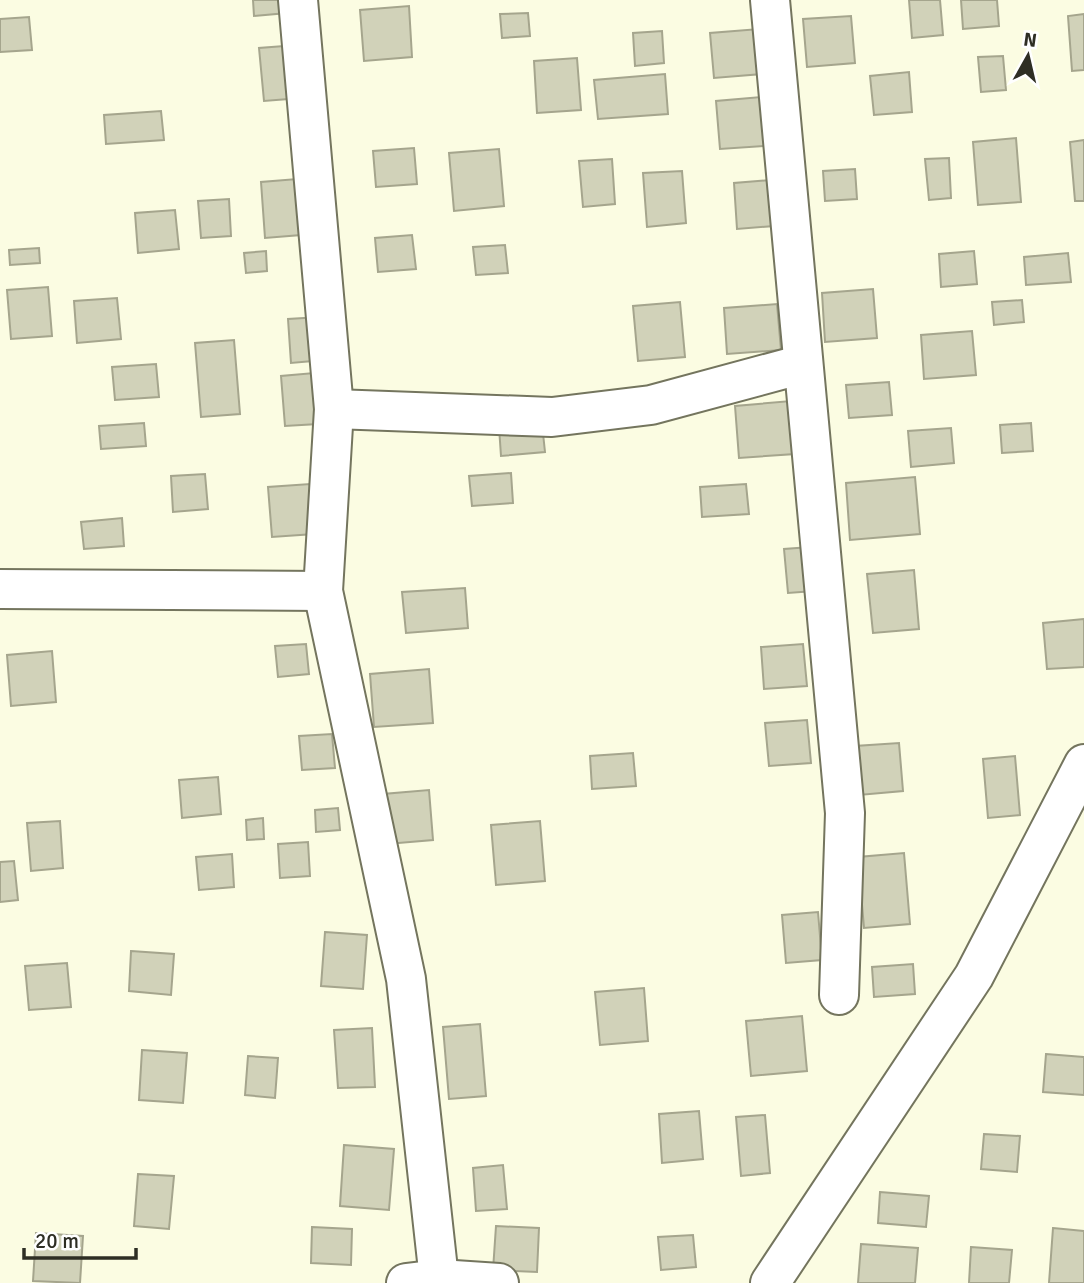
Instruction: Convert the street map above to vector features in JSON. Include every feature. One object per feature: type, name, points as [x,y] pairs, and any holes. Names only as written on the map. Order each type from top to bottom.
[{"type":"street","points":[[298,0],[334,408],[323,590],[406,979],[422,1281],[499,1283]]},
{"type":"street","points":[[770,0],[845,813],[839,995]]},
{"type":"street","points":[[334,408],[552,417],[650,405],[803,364]]},
{"type":"street","points":[[0,589],[323,590]]},
{"type":"street","points":[[770,1283],[974,976],[1084,764]]},
{"type":"building","points":[[253,0],[286,0],[287,13],[254,16]]},
{"type":"building","points":[[909,0],[940,0],[943,35],[912,38]]},
{"type":"building","points":[[961,0],[997,0],[999,26],[963,29]]},
{"type":"building","points":[[409,6],[412,57],[364,61],[360,10]]},
{"type":"building","points":[[528,13],[530,36],[502,38],[500,14]]},
{"type":"building","points":[[1084,14],[1084,70],[1072,71],[1068,16]]},
{"type":"building","points":[[851,16],[855,63],[807,67],[803,19]]},
{"type":"building","points":[[29,17],[32,50],[0,52],[0,19]]},
{"type":"building","points":[[759,29],[762,74],[714,78],[710,33]]},
{"type":"building","points":[[662,31],[664,63],[635,66],[633,33]]},
{"type":"building","points":[[297,45],[301,98],[264,101],[259,48]]},
{"type":"building","points":[[1003,56],[1006,90],[981,92],[978,57]]},
{"type":"building","points":[[577,58],[581,110],[537,113],[534,61]]},
{"type":"building","points":[[909,72],[912,112],[874,115],[870,76]]},
{"type":"building","points":[[665,74],[668,114],[598,119],[594,80]]},
{"type":"building","points":[[761,97],[765,146],[720,149],[716,101]]},
{"type":"building","points":[[161,111],[164,140],[106,144],[104,115]]},
{"type":"building","points":[[1016,138],[1021,202],[978,205],[973,142]]},
{"type":"building","points":[[1084,140],[1084,201],[1075,201],[1070,142]]},
{"type":"building","points":[[414,148],[417,184],[376,187],[373,151]]},
{"type":"building","points":[[499,149],[504,206],[454,211],[449,153]]},
{"type":"building","points":[[949,158],[951,198],[929,200],[925,159]]},
{"type":"building","points":[[612,159],[615,204],[583,207],[579,161]]},
{"type":"building","points":[[855,169],[857,199],[825,201],[823,171]]},
{"type":"building","points":[[682,171],[686,223],[647,227],[643,173]]},
{"type":"building","points":[[297,179],[301,235],[265,238],[261,182]]},
{"type":"building","points":[[770,180],[774,226],[737,229],[734,183]]},
{"type":"building","points":[[229,199],[231,236],[201,238],[198,201]]},
{"type":"building","points":[[175,210],[179,249],[138,253],[135,213]]},
{"type":"building","points":[[412,235],[416,269],[378,272],[375,238]]},
{"type":"building","points":[[505,245],[508,273],[476,275],[473,247]]},
{"type":"building","points":[[39,248],[40,263],[10,265],[9,250]]},
{"type":"building","points":[[266,251],[267,271],[246,273],[244,253]]},
{"type":"building","points":[[974,251],[977,284],[941,287],[939,254]]},
{"type":"building","points":[[1068,253],[1071,282],[1026,285],[1024,257]]},
{"type":"building","points":[[48,287],[52,336],[11,339],[7,290]]},
{"type":"building","points":[[873,289],[877,338],[825,342],[822,293]]},
{"type":"building","points":[[117,298],[121,339],[77,343],[74,301]]},
{"type":"building","points":[[1022,300],[1024,322],[994,325],[992,302]]},
{"type":"building","points":[[680,302],[685,357],[638,361],[633,306]]},
{"type":"building","points":[[777,304],[781,350],[727,354],[724,308]]},
{"type":"building","points":[[320,317],[324,360],[291,363],[288,319]]},
{"type":"building","points":[[972,331],[976,375],[924,379],[921,335]]},
{"type":"building","points":[[234,340],[240,414],[201,417],[195,343]]},
{"type":"building","points":[[156,364],[159,397],[115,400],[112,367]]},
{"type":"building","points":[[314,373],[318,424],[285,426],[281,376]]},
{"type":"building","points":[[889,382],[892,415],[849,418],[846,385]]},
{"type":"building","points":[[791,401],[795,454],[739,458],[735,406]]},
{"type":"building","points":[[144,423],[146,446],[101,449],[99,426]]},
{"type":"building","points":[[1031,423],[1033,451],[1002,453],[1000,425]]},
{"type":"building","points":[[542,424],[545,452],[501,456],[499,427]]},
{"type":"building","points":[[951,428],[954,463],[911,467],[908,431]]},
{"type":"building","points":[[511,473],[513,503],[472,506],[469,476]]},
{"type":"building","points":[[205,474],[208,509],[173,512],[171,476]]},
{"type":"building","points":[[915,477],[920,534],[850,540],[846,483]]},
{"type":"building","points":[[310,484],[314,534],[272,537],[268,487]]},
{"type":"building","points":[[746,484],[749,514],[702,517],[700,487]]},
{"type":"building","points":[[122,518],[124,546],[84,549],[81,522]]},
{"type":"building","points":[[810,547],[814,591],[788,593],[784,549]]},
{"type":"building","points":[[914,570],[919,629],[873,633],[867,574]]},
{"type":"building","points":[[465,588],[468,628],[406,633],[402,592]]},
{"type":"building","points":[[1084,619],[1084,667],[1047,669],[1043,623]]},
{"type":"building","points":[[306,644],[309,674],[278,677],[275,646]]},
{"type":"building","points":[[803,644],[807,686],[764,689],[761,647]]},
{"type":"building","points":[[52,651],[56,702],[11,706],[7,655]]},
{"type":"building","points":[[429,669],[433,723],[374,727],[370,674]]},
{"type":"building","points":[[807,720],[811,763],[769,766],[765,723]]},
{"type":"building","points":[[332,734],[335,768],[302,770],[299,736]]},
{"type":"building","points":[[899,743],[903,791],[859,795],[855,746]]},
{"type":"building","points":[[633,753],[636,786],[592,789],[590,756]]},
{"type":"building","points":[[1015,756],[1020,815],[988,818],[983,759]]},
{"type":"building","points":[[218,777],[221,814],[182,818],[179,780]]},
{"type":"building","points":[[429,790],[433,840],[387,844],[383,794]]},
{"type":"building","points":[[338,808],[340,830],[316,832],[315,810]]},
{"type":"building","points":[[263,818],[264,839],[247,840],[246,820]]},
{"type":"building","points":[[60,821],[63,868],[31,871],[27,823]]},
{"type":"building","points":[[540,821],[545,881],[496,885],[491,825]]},
{"type":"building","points":[[308,842],[310,876],[280,878],[278,844]]},
{"type":"building","points":[[904,853],[910,924],[864,928],[858,857]]},
{"type":"building","points":[[232,854],[234,887],[199,890],[196,857]]},
{"type":"building","points":[[14,861],[18,900],[0,902],[0,862]]},
{"type":"building","points":[[818,912],[822,960],[786,963],[782,915]]},
{"type":"building","points":[[325,932],[367,935],[363,989],[321,986]]},
{"type":"building","points":[[131,951],[174,954],[171,995],[129,991]]},
{"type":"building","points":[[67,963],[71,1007],[29,1010],[25,966]]},
{"type":"building","points":[[913,964],[915,994],[874,997],[872,967]]},
{"type":"building","points":[[644,988],[648,1041],[600,1045],[595,992]]},
{"type":"building","points":[[802,1016],[807,1071],[751,1076],[746,1021]]},
{"type":"building","points":[[480,1024],[486,1096],[449,1099],[443,1027]]},
{"type":"building","points":[[372,1028],[375,1087],[338,1088],[334,1030]]},
{"type":"building","points":[[142,1050],[187,1053],[183,1103],[139,1100]]},
{"type":"building","points":[[1046,1054],[1084,1057],[1084,1095],[1043,1092]]},
{"type":"building","points":[[248,1056],[278,1058],[275,1098],[245,1095]]},
{"type":"building","points":[[699,1111],[703,1159],[662,1163],[659,1114]]},
{"type":"building","points":[[765,1115],[770,1173],[741,1176],[736,1117]]},
{"type":"building","points":[[984,1134],[1020,1136],[1017,1172],[981,1169]]},
{"type":"building","points":[[344,1145],[394,1149],[389,1210],[340,1206]]},
{"type":"building","points":[[503,1165],[507,1209],[476,1211],[473,1168]]},
{"type":"building","points":[[138,1174],[174,1176],[169,1229],[134,1226]]},
{"type":"building","points":[[880,1192],[929,1196],[926,1227],[878,1223]]},
{"type":"building","points":[[496,1226],[539,1228],[537,1272],[493,1270]]},
{"type":"building","points":[[312,1227],[352,1229],[351,1265],[311,1263]]},
{"type":"building","points":[[1053,1228],[1084,1231],[1084,1283],[1049,1283]]},
{"type":"building","points":[[36,1233],[83,1236],[80,1283],[33,1281]]},
{"type":"building","points":[[693,1235],[696,1267],[661,1270],[658,1237]]},
{"type":"building","points":[[861,1244],[918,1248],[915,1283],[858,1283]]},
{"type":"building","points":[[971,1247],[1012,1250],[1009,1283],[969,1283]]}]
